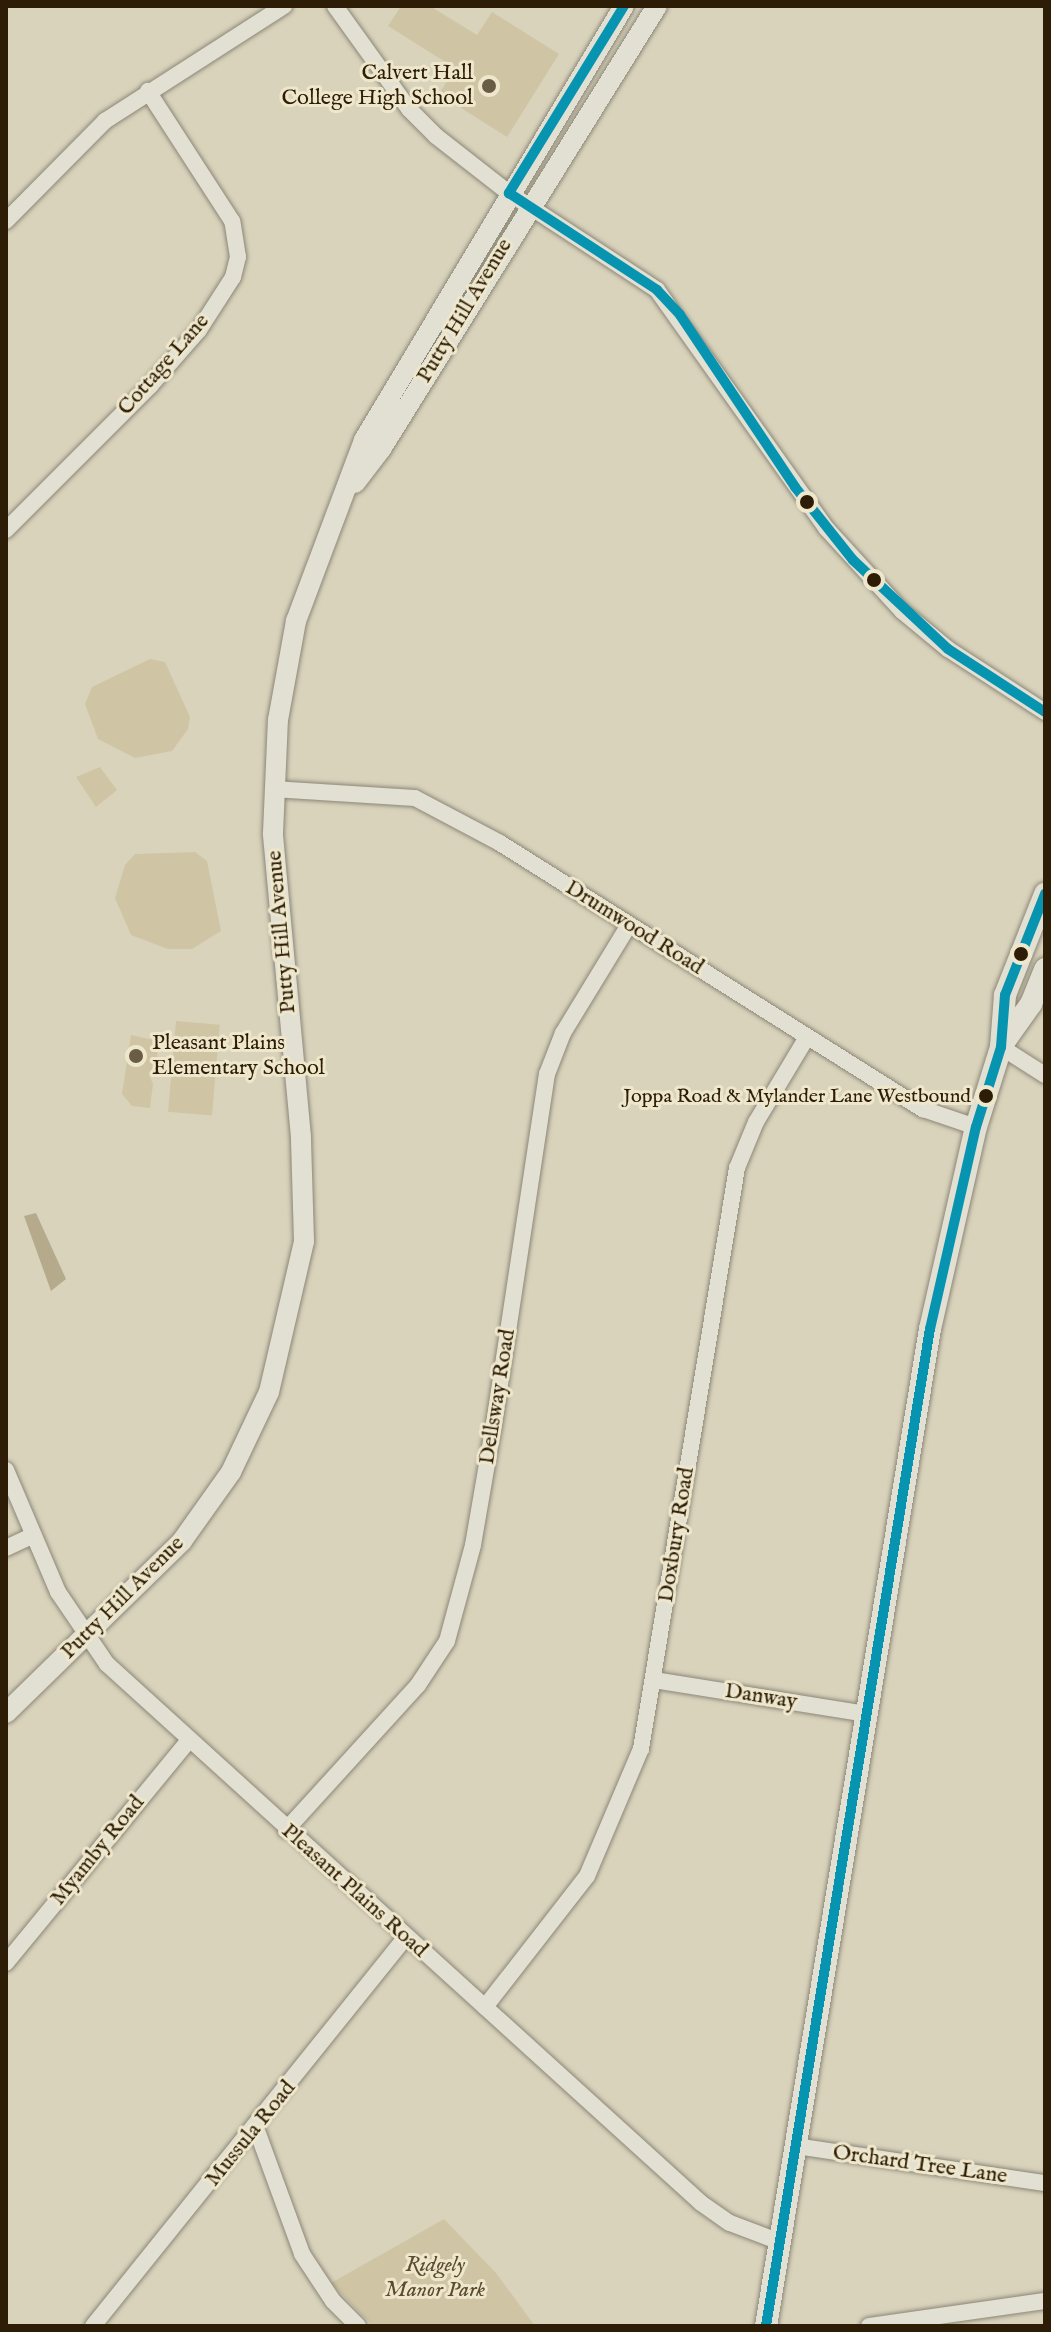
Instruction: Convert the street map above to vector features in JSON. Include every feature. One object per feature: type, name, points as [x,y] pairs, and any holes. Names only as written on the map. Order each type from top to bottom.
[{"type":"main road","points":[[766,2326],[930,1329],[976,1127],[1001,1047],[1005,995],[1045,894]]},
{"type":"main road","points":[[1001,1047],[1031,1004],[1045,969]]},
{"type":"street","points":[[6,221],[77,146],[148,91],[284,6]]},
{"type":"street","points":[[335,6],[409,109],[462,160],[657,290],[680,315],[795,487],[853,560],[948,649],[1045,712]]},
{"type":"street","name":"Putty Hill Avenue","points":[[6,1713],[173,1552],[231,1472],[269,1392],[295,1297],[304,1241],[304,1180],[273,789],[290,646],[314,567],[347,492],[364,440],[509,193],[624,6]]},
{"type":"street","name":"Putty Hill Avenue","points":[[347,492],[381,449],[530,205],[657,6]]},
{"type":"street","name":"Cottage Lane","points":[[6,530],[177,357],[233,277],[238,257],[232,221],[148,91]]},
{"type":"street","name":"Drumwood Road","points":[[273,789],[415,798],[500,843],[923,1109],[976,1127]]},
{"type":"street","name":"Dellsway Road","points":[[286,1830],[418,1685],[447,1641],[473,1545],[547,1074],[563,1033],[629,925]]},
{"type":"street","name":"Doxbury Road","points":[[485,2007],[587,1876],[631,1776],[654,1680],[737,1168],[756,1122],[807,1037]]},
{"type":"street","points":[[1001,1047],[1045,1075]]},
{"type":"street","name":"Pleasant Plains Road","points":[[6,1470],[32,1536],[85,1637],[286,1830],[718,2216],[780,2242]]},
{"type":"street","points":[[6,1548],[32,1536]]},
{"type":"street","name":"Danway","points":[[654,1680],[867,1714]]},
{"type":"street","name":"Myamby Road","points":[[6,1963],[189,1740]]},
{"type":"street","name":"Mussula Road","points":[[93,2326],[256,2128],[405,1938]]},
{"type":"street","points":[[256,2128],[302,2254],[333,2301],[358,2326]]},
{"type":"street","name":"Orchard Tree Lane","points":[[796,2146],[1045,2183]]},
{"type":"street","points":[[869,2326],[1045,2301]]},
{"type":"green space","points":[[401,6],[430,6],[477,35],[492,12],[559,54],[507,137],[439,94],[455,68],[388,26]]},
{"type":"green space","points":[[150,659],[165,662],[190,717],[188,729],[172,751],[135,758],[98,739],[85,704],[92,687]]},
{"type":"green space","points":[[100,767],[117,790],[96,807],[76,777]]},
{"type":"green space","points":[[195,852],[207,861],[221,931],[192,949],[168,949],[131,935],[115,898],[125,865],[135,854]]},
{"type":"green space","points":[[176,1021],[220,1025],[212,1115],[168,1112]]},
{"type":"green space","points":[[131,1035],[158,1041],[157,1058],[149,1075],[153,1084],[150,1108],[132,1106],[122,1094]]},
{"type":"green space","name":"Ridgely Manor Park","points":[[444,2219],[496,2273],[535,2326],[373,2326],[331,2283]]},
{"type":"shaded area","points":[[36,1213],[66,1279],[51,1291],[24,1216]]},
{"type":"transit line","points":[[624,6],[509,193],[657,290],[680,315],[795,487],[853,560],[948,649],[1045,712]]},
{"type":"transit line","points":[[766,2326],[930,1329],[976,1127],[1001,1047],[1005,995],[1045,894]]},
{"type":"place","name":"Calvert Hall College High School","points":[[489,86]]},
{"type":"place","name":"Pleasant Plains Elementary School","points":[[136,1056]]},
{"type":"place","name":"Joppa Road & Mylander Lane Westbound","points":[[986,1096]]}]
